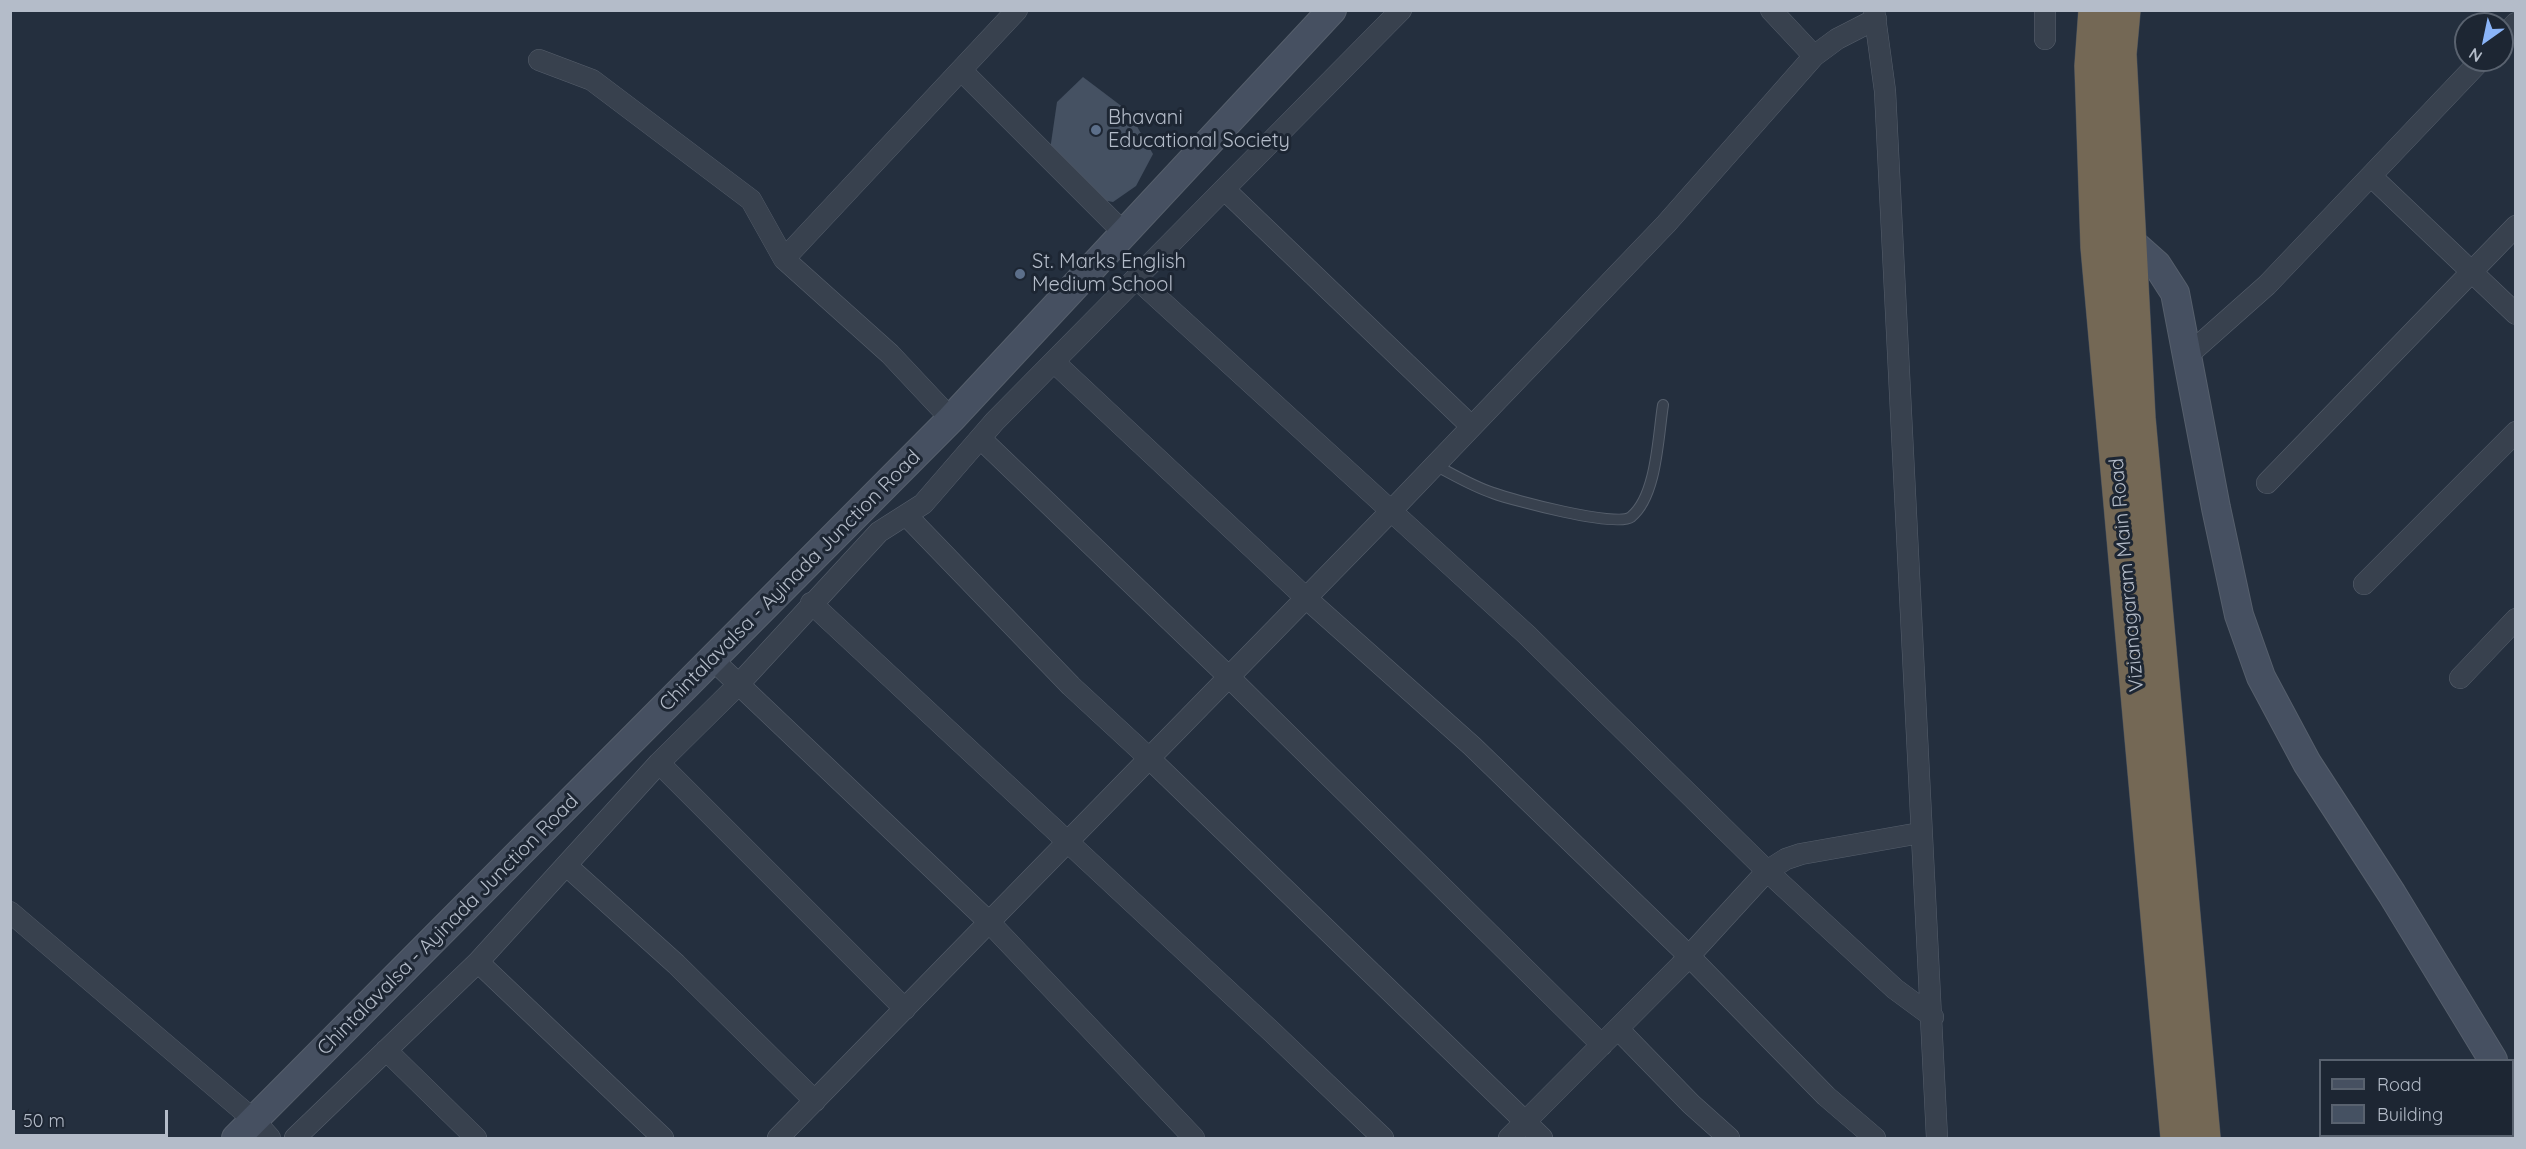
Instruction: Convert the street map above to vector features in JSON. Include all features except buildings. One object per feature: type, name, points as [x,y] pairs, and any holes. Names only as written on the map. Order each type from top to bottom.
[{"type":"highway","name":"Vizianagaram Main Road","points":[[2095,10],[2091,66],[2097,247],[2177,1138]]},
{"type":"highway","name":"Vizianagaram Main Road","points":[[2124,10],[2120,54],[2139,418],[2205,1138]]},
{"type":"main road","name":"Chintalavalsa - Ayinada Junction Road","points":[[253,1132],[712,659],[951,419],[1332,10]]},
{"type":"main road","points":[[2130,241],[2157,265],[2172,287],[2188,355],[2216,508],[2239,615],[2261,677],[2307,763],[2392,894],[2492,1059]]},
{"type":"street","points":[[784,260],[1017,10]]},
{"type":"street","points":[[295,1138],[478,962],[659,763],[738,684],[879,532],[907,516],[944,482],[980,438],[1401,10]]},
{"type":"street","points":[[1771,10],[1814,56]]},
{"type":"street","points":[[2045,10],[2045,39]]},
{"type":"street","points":[[778,1138],[1392,510],[1666,224],[1814,56],[1875,15],[1885,91],[1920,833],[1933,1017],[1937,1138]]},
{"type":"street","points":[[538,60],[592,80],[751,200],[784,260],[890,354],[951,419]]},
{"type":"street","points":[[961,70],[1124,232]]},
{"type":"street","points":[[2188,355],[2267,285],[2470,72]]},
{"type":"street","points":[[2372,177],[2516,314]]},
{"type":"street","points":[[1224,189],[1471,426]]},
{"type":"street","points":[[2267,483],[2516,226]]},
{"type":"street","points":[[1136,278],[1527,635],[1767,871],[1895,989],[1933,1017]]},
{"type":"street","points":[[1054,362],[1306,598],[1472,746],[1689,956],[1826,1096],[1875,1138]]},
{"type":"street","points":[[2364,584],[2516,432]]},
{"type":"street","points":[[980,438],[1229,677],[1602,1045]]},
{"type":"street","points":[[907,516],[1071,686],[1149,758],[1542,1138]]},
{"type":"street","points":[[811,603],[1383,1138]]},
{"type":"street","points":[[2460,678],[2516,620]]},
{"type":"street","points":[[712,659],[989,922],[1194,1138]]},
{"type":"street","points":[[659,763],[905,1008]]},
{"type":"street","points":[[1509,1138],[1689,956],[1767,871],[1786,859],[1802,854],[1920,833]]},
{"type":"street","points":[[567,866],[676,964],[815,1101]]},
{"type":"street","points":[[10,912],[253,1132]]},
{"type":"street","points":[[478,962],[663,1138]]},
{"type":"street","points":[[1618,1029],[1691,1104],[1729,1138]]},
{"type":"street","points":[[386,1050],[476,1138]]},
{"type":"lane","points":[[1435,465],[1493,494],[1602,519],[1622,521],[1636,511],[1651,485],[1663,405]]},
{"type":"place","name":"Bhavani Educational Society","points":[[1096,130]]},
{"type":"place","name":"St. Marks English Medium School","points":[[1020,274]]}]
